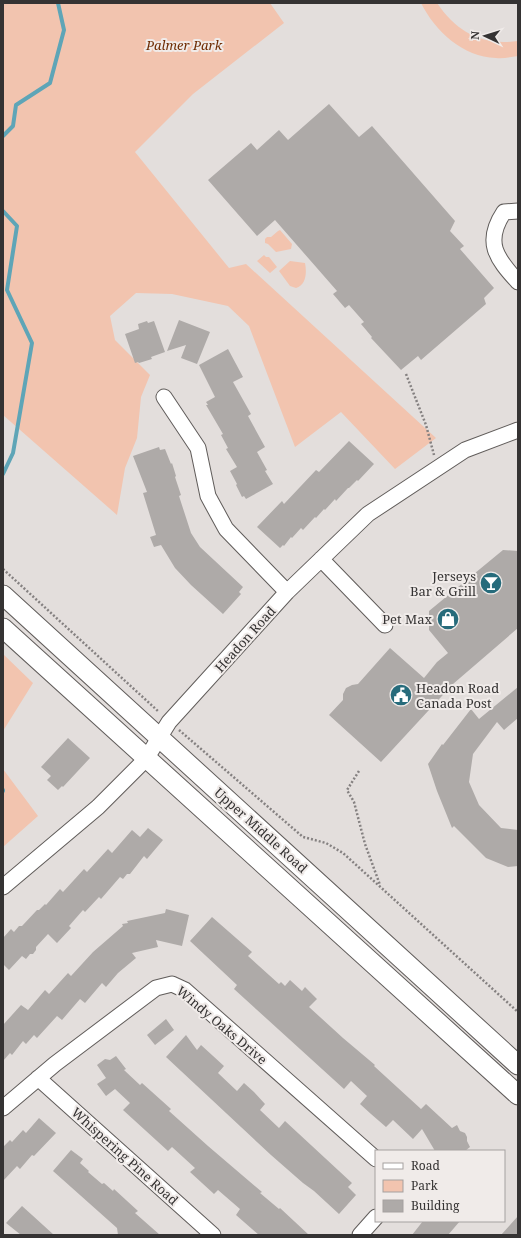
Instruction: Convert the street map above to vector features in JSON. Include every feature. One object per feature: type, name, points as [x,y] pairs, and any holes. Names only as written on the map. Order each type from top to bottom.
[{"type":"main road","name":"Upper Middle Road","points":[[3,595],[164,729],[518,1065]]},
{"type":"main road","name":"Upper Middle Road","points":[[3,628],[518,1096]]},
{"type":"street","points":[[518,211],[504,212],[496,224],[493,241],[498,259],[518,282]]},
{"type":"street","points":[[164,397],[198,448],[208,496],[226,529],[287,592]]},
{"type":"street","name":"Headon Road","points":[[3,887],[98,807],[146,759],[164,729],[287,592],[368,514],[465,450],[518,430]]},
{"type":"street","points":[[321,559],[384,625]]},
{"type":"street","name":"Windy Oaks Drive","points":[[3,1108],[38,1078],[156,988],[172,984],[185,990],[375,1158]]},
{"type":"street","name":"Whispering Pine Road","points":[[38,1078],[213,1235]]},
{"type":"street","points":[[360,1235],[375,1218]]},
{"type":"path","points":[[406,374],[426,425],[438,469]]},
{"type":"path","points":[[3,569],[164,729],[303,837],[326,843],[343,853],[518,1012]]},
{"type":"path","points":[[359,771],[347,790],[354,802],[365,844],[380,887]]},
{"type":"green space","name":"Palmer Park","points":[[3,3],[270,3],[284,23],[193,94],[135,152],[229,268],[246,264],[436,438],[395,469],[341,412],[295,447],[249,326],[228,306],[172,294],[136,293],[110,316],[115,340],[150,375],[141,397],[137,438],[125,468],[117,515],[3,415]]},
{"type":"green space","points":[[421,3],[437,3],[453,22],[472,35],[482,39],[505,42],[518,41],[518,56],[501,58],[484,56],[461,48],[451,41],[434,23]]},
{"type":"green space","points":[[280,230],[292,244],[291,249],[276,252],[265,243],[265,239],[267,237],[271,237]]},
{"type":"green space","points":[[264,255],[269,257],[277,267],[270,273],[257,261]]},
{"type":"green space","points":[[290,261],[305,263],[306,271],[304,281],[296,288],[290,286],[279,271]]},
{"type":"green space","points":[[3,654],[33,683],[3,731]]},
{"type":"green space","points":[[3,769],[38,816],[3,847]]},
{"type":"building","points":[[329,104],[359,137],[372,126],[455,221],[450,231],[464,246],[460,249],[494,288],[484,298],[486,304],[421,360],[418,356],[401,370],[371,338],[372,337],[361,324],[364,322],[349,305],[345,308],[333,294],[337,291],[275,220],[257,236],[208,180],[251,143],[257,150],[279,130],[288,140]]},
{"type":"building","points":[[179,320],[210,332],[197,364],[181,358],[186,345],[167,351]]},
{"type":"building","points":[[147,321],[148,323],[154,321],[165,352],[151,357],[152,359],[135,363],[125,334],[139,329],[138,324]]},
{"type":"building","points":[[228,349],[243,377],[233,382],[251,414],[248,416],[265,447],[257,452],[267,470],[265,471],[273,484],[246,499],[244,496],[242,497],[230,471],[237,467],[226,449],[228,448],[221,435],[223,434],[206,405],[208,405],[206,402],[215,397],[199,365]]},
{"type":"building","points":[[349,441],[374,464],[336,501],[335,499],[303,530],[301,528],[284,546],[283,545],[280,548],[257,527],[282,501],[284,504],[316,470],[319,472]]},
{"type":"building","points":[[159,447],[160,450],[165,449],[171,464],[172,463],[181,495],[179,496],[191,533],[200,547],[243,587],[239,592],[241,594],[223,614],[191,585],[175,568],[161,545],[154,547],[150,537],[156,535],[143,493],[147,492],[133,456]]},
{"type":"building","points":[[503,550],[518,551],[518,628],[453,684],[381,762],[329,715],[343,700],[343,694],[346,688],[358,684],[390,648],[424,678],[437,662],[448,653],[429,630],[429,611]]},
{"type":"building","points":[[518,687],[518,718],[504,730],[497,722],[473,754],[469,782],[479,805],[501,828],[518,830],[518,866],[508,867],[486,858],[454,826],[452,828],[428,764],[442,744],[443,745],[471,709],[479,719]]},
{"type":"building","points":[[68,738],[90,758],[63,787],[62,786],[58,790],[47,780],[51,776],[41,767]]},
{"type":"building","points":[[148,828],[163,840],[147,859],[144,856],[130,874],[127,874],[123,879],[120,877],[101,899],[99,897],[85,912],[83,910],[69,926],[71,928],[57,943],[48,934],[36,947],[33,954],[30,954],[26,959],[22,956],[9,970],[3,964],[3,938],[11,929],[14,932],[19,926],[22,926],[37,910],[45,904],[46,905],[60,889],[63,892],[84,869],[87,872],[108,849],[112,853],[132,830],[140,837]]},
{"type":"building","points":[[166,909],[189,915],[182,946],[156,940],[158,947],[132,953],[136,958],[118,973],[106,987],[102,983],[85,1003],[80,999],[62,1020],[57,1016],[37,1038],[34,1035],[26,1044],[23,1041],[12,1055],[10,1053],[3,1061],[3,1025],[21,1005],[28,1010],[45,990],[49,994],[68,973],[71,976],[93,952],[123,926],[122,924],[128,923],[127,921],[165,913]]},
{"type":"building","points":[[212,917],[252,952],[248,956],[279,984],[281,982],[285,986],[290,980],[302,991],[305,987],[317,999],[309,1007],[375,1065],[374,1066],[421,1109],[426,1104],[452,1128],[457,1125],[460,1131],[465,1133],[470,1147],[466,1150],[434,1150],[422,1129],[413,1139],[393,1120],[386,1127],[360,1104],[367,1096],[351,1081],[344,1089],[234,989],[237,985],[190,941]]},
{"type":"building","points":[[166,1019],[174,1030],[155,1045],[147,1035]]},
{"type":"building","points":[[186,1035],[197,1050],[201,1045],[224,1066],[218,1073],[237,1091],[244,1083],[265,1104],[260,1110],[279,1128],[285,1121],[352,1183],[348,1187],[356,1195],[339,1214],[271,1155],[166,1057]]},
{"type":"building","points":[[116,1056],[126,1069],[124,1070],[140,1085],[142,1083],[171,1109],[169,1111],[309,1235],[259,1235],[236,1215],[240,1209],[218,1190],[214,1194],[190,1172],[195,1168],[172,1147],[168,1151],[123,1110],[130,1103],[115,1089],[106,1096],[97,1084],[106,1078],[97,1065],[105,1059],[110,1060]]},
{"type":"building","points":[[39,1118],[56,1133],[34,1156],[32,1155],[20,1169],[17,1166],[3,1181],[3,1147],[10,1140],[12,1142],[23,1130],[26,1133]]},
{"type":"building","points":[[71,1150],[83,1159],[80,1163],[89,1171],[88,1172],[102,1184],[104,1183],[113,1191],[114,1189],[138,1211],[135,1213],[160,1235],[118,1235],[117,1228],[53,1171]]},
{"type":"building","points":[[22,1206],[54,1235],[21,1235],[6,1223]]},
{"type":"building","points":[[518,1216],[518,1235],[501,1235]]},
{"type":"building","points":[[422,1222],[459,1222],[448,1235],[412,1235]]},
{"type":"waterway","points":[[3,136],[13,126],[16,105],[50,83],[64,30],[58,3]]},
{"type":"waterway","points":[[3,211],[17,226],[7,290],[32,343],[13,453],[3,474]]},
{"type":"place","name":"Jerseys Bar & Grill","points":[[491,583]]},
{"type":"place","name":"Pet Max","points":[[448,619]]},
{"type":"place","name":"Headon Road Canada Post","points":[[401,695]]}]
